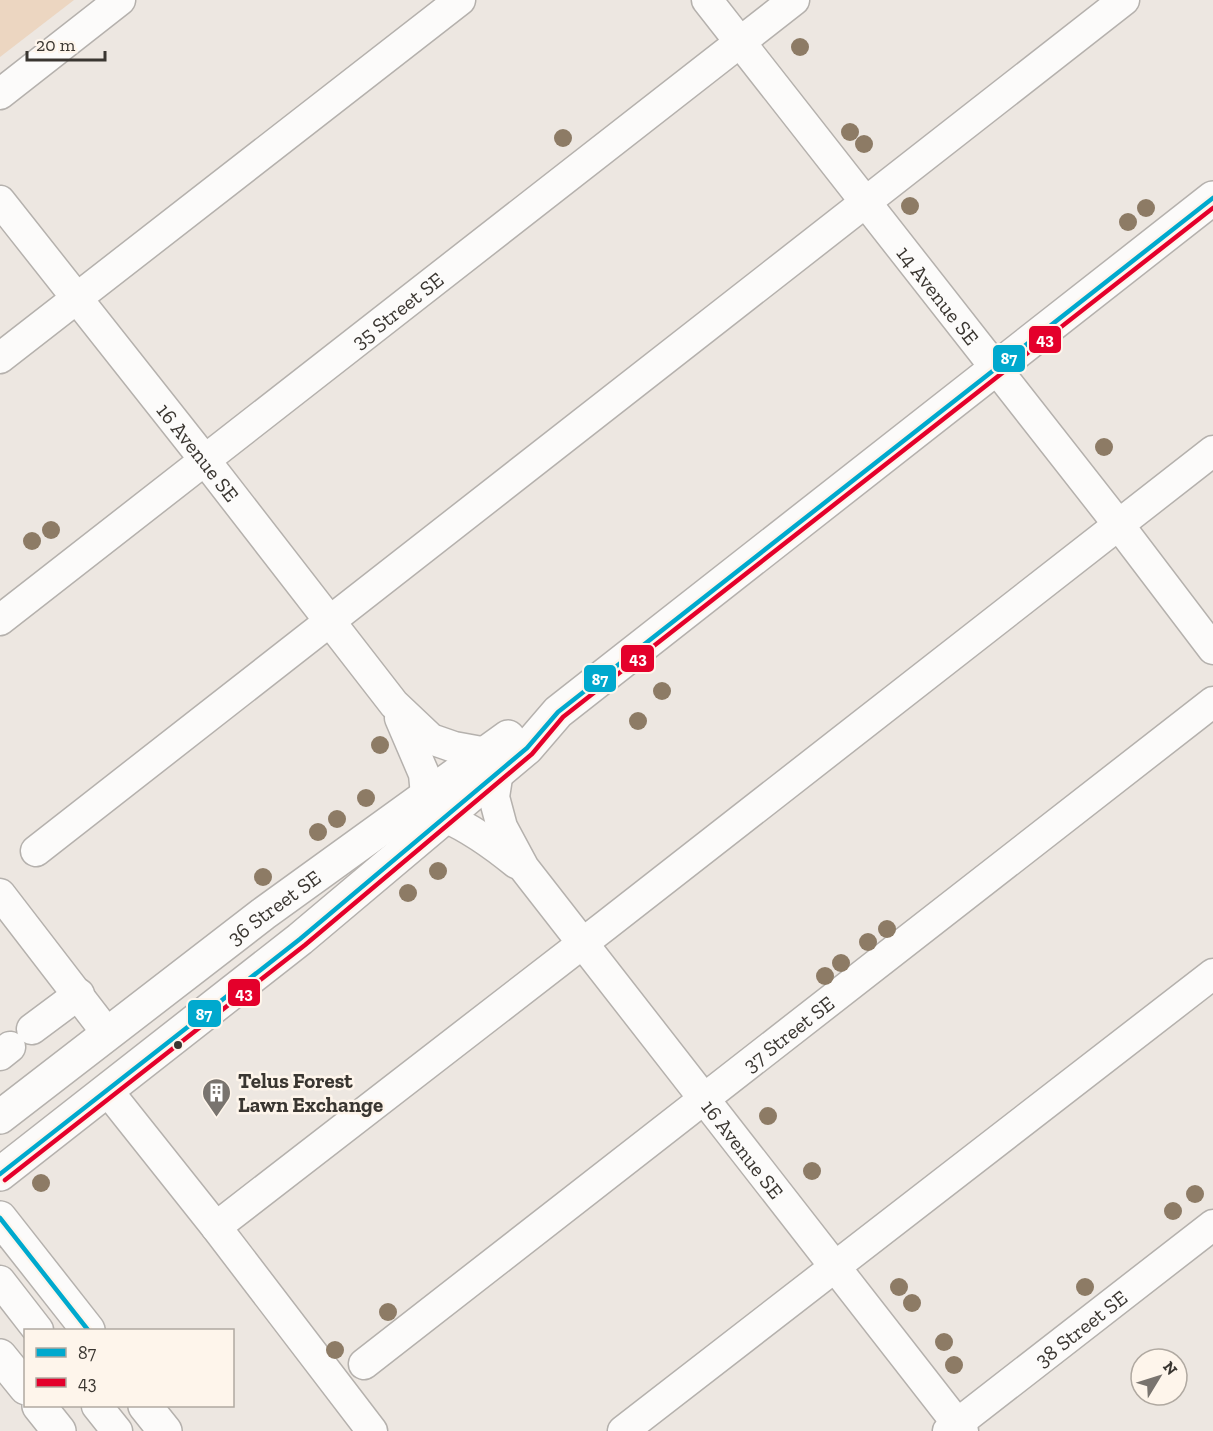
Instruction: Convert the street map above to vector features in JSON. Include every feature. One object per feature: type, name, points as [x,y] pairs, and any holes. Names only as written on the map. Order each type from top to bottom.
[{"type":"main road","name":"36 Street SE","points":[[0,1117],[263,914],[436,806],[493,762],[516,731],[558,712],[1213,198]]},
{"type":"main road","name":"36 Street SE","points":[[0,1174],[300,939],[436,806]]},
{"type":"main road","points":[[0,1218],[87,1329]]},
{"type":"main road","points":[[0,1356],[24,1386]]},
{"type":"main road","points":[[40,1407],[59,1431]]},
{"type":"main road","points":[[146,1407],[165,1431]]},
{"type":"street","points":[[0,94],[120,0]]},
{"type":"street","points":[[0,358],[460,0]]},
{"type":"street","name":"14 Avenue SE","points":[[707,0],[1118,524],[1213,649]]},
{"type":"street","name":"35 Street SE","points":[[0,620],[794,0]]},
{"type":"street","points":[[36,851],[1125,0]]},
{"type":"street","name":"16 Avenue SE","points":[[0,201],[394,704],[430,739],[493,762],[494,797],[502,827],[524,868],[834,1266],[956,1429]]},
{"type":"street","points":[[216,1227],[1213,451]]},
{"type":"street","name":"37 Street SE","points":[[364,1364],[1213,702]]},
{"type":"street","name":"16 Avenue SE","points":[[394,704],[416,751],[436,806],[524,868]]},
{"type":"street","points":[[0,894],[107,1033]]},
{"type":"street","points":[[623,1431],[1213,974]]},
{"type":"street","points":[[14,1044],[79,994]]},
{"type":"street","points":[[107,1090],[216,1227],[372,1431]]},
{"type":"street","name":"38 Street SE","points":[[956,1429],[1213,1225]]},
{"type":"street","points":[[0,1281],[38,1329]]},
{"type":"street","points":[[98,1407],[117,1431]]},
{"type":"shaded area","points":[[0,0],[74,0],[0,57]]},
{"type":"transit line","name":"87","points":[[0,1174],[300,939],[527,748],[558,712],[1213,198]]},
{"type":"transit line","name":"43","points":[[5,1180],[305,945],[532,754],[563,717],[1213,208]]},
{"type":"transit line","name":"87","points":[[0,1218],[87,1329]]},
{"type":"place","name":"Telus Forest Lawn Exchange","points":[[217,1118]]}]
